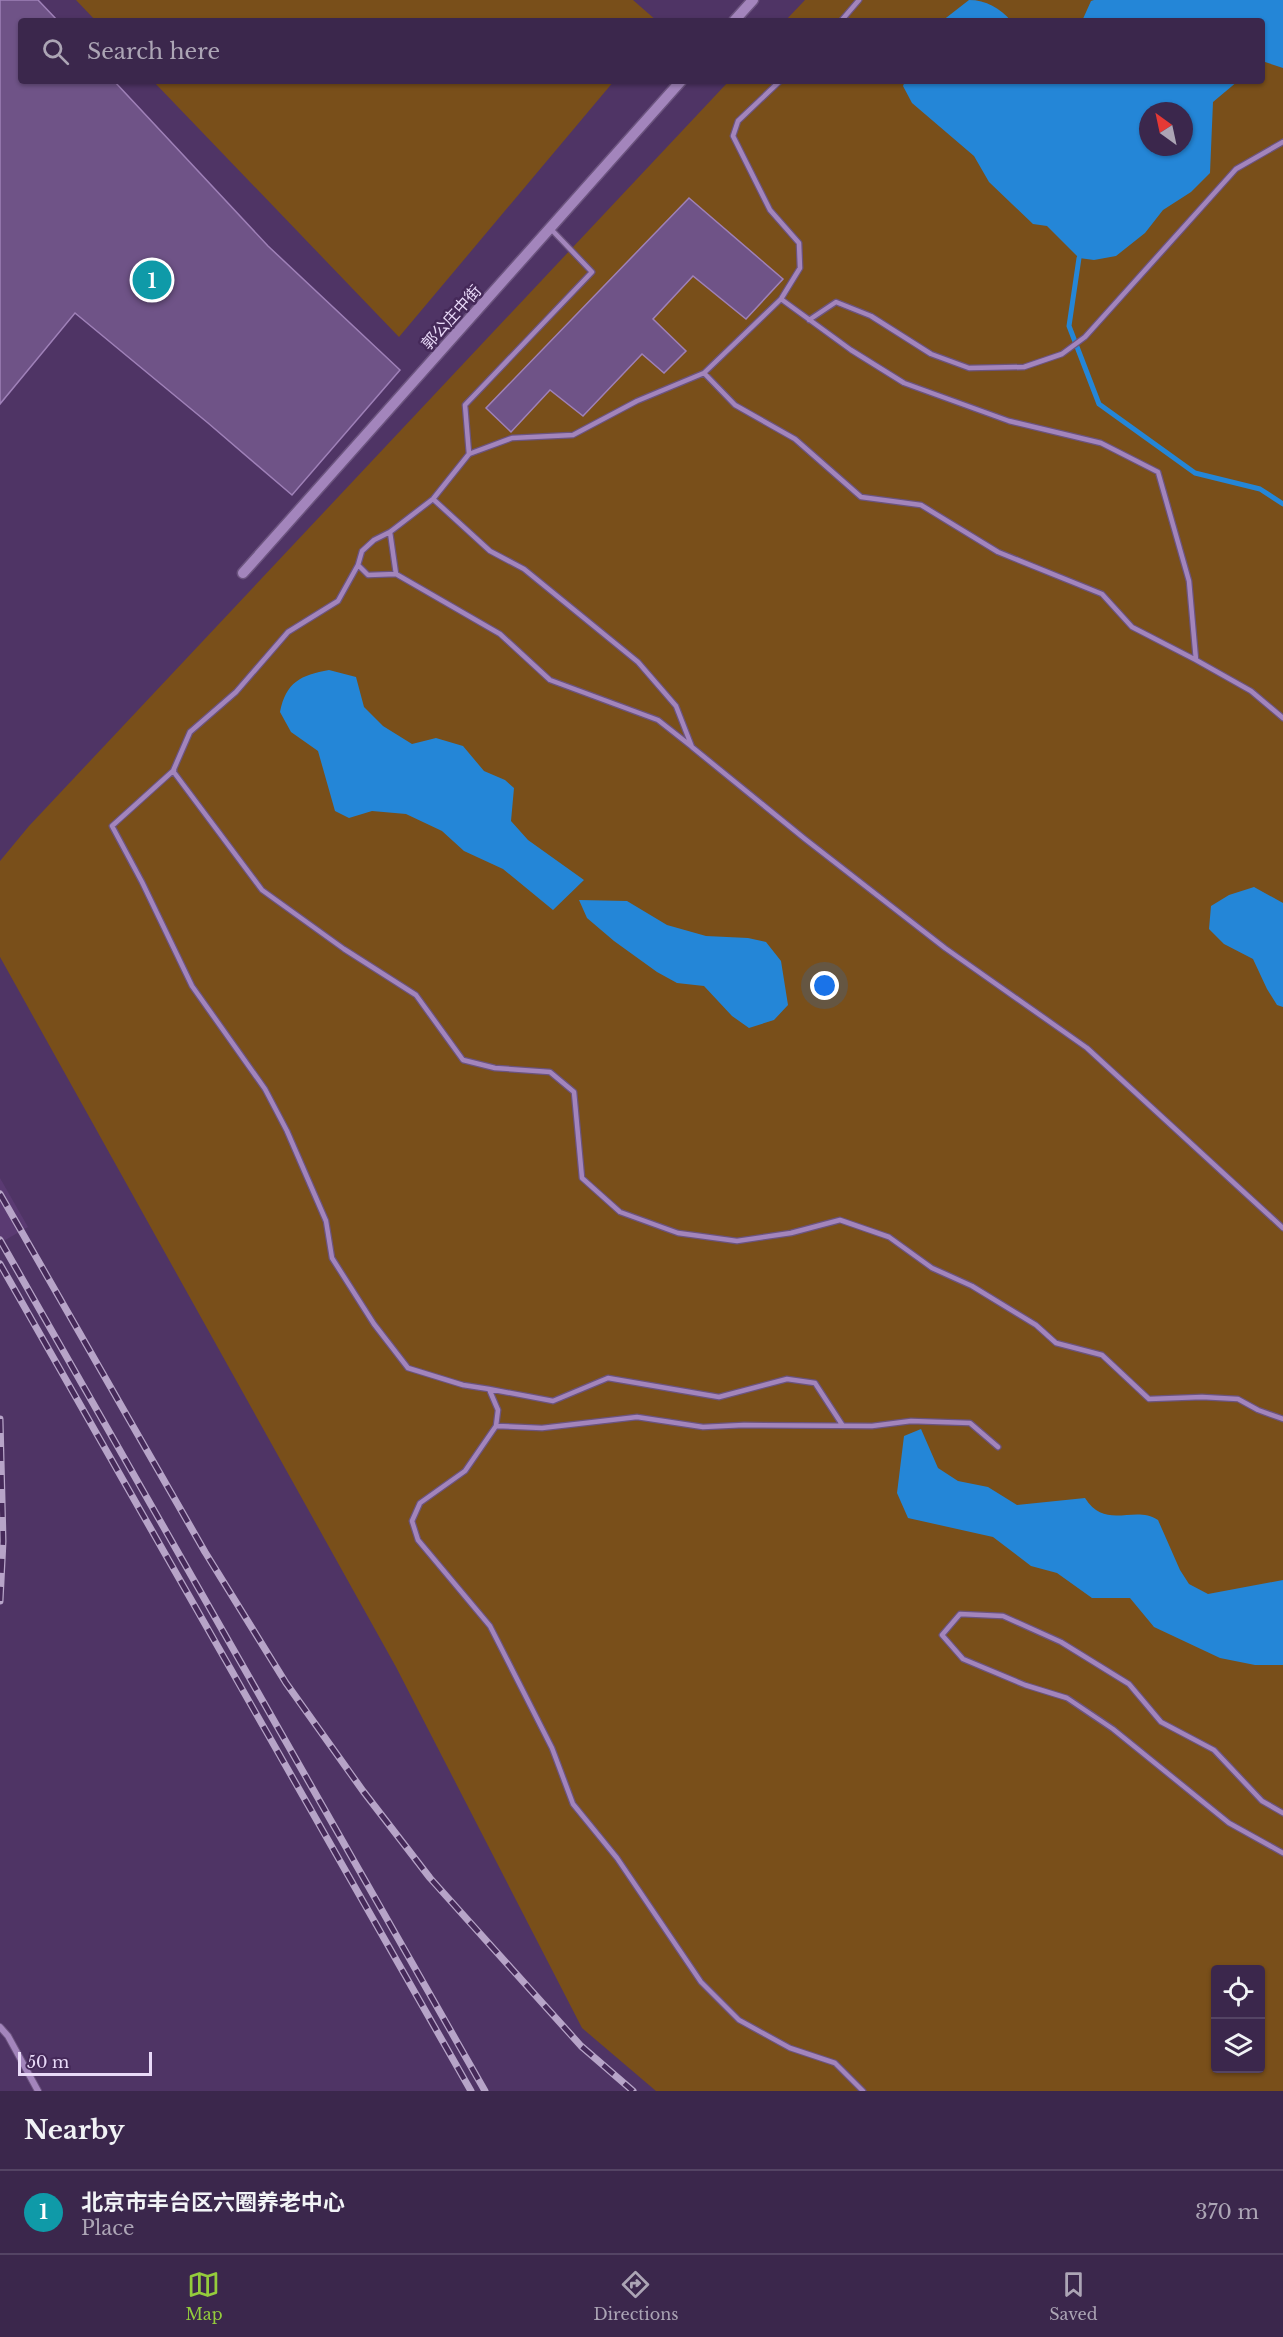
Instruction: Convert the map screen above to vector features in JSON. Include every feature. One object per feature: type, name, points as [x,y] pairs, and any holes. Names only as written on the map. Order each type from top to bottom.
[{"type":"street","points":[[737,18],[753,0]]},
{"type":"street","name":"郭公庄中街","points":[[243,573],[678,84]]},
{"type":"street","points":[[0,2027],[8,2036],[38,2091]]},
{"type":"lane","points":[[844,18],[859,0]]},
{"type":"lane","points":[[777,84],[738,121],[734,136],[770,210],[799,243],[800,268],[782,299],[704,373],[637,401],[573,435],[512,438],[469,454],[433,499],[362,551],[358,565],[338,601],[288,632],[236,692],[190,732],[174,770],[112,826],[192,986],[271,1099],[326,1221],[332,1258],[374,1324],[408,1368],[463,1385],[553,1401],[608,1378],[719,1397],[787,1379],[815,1383],[843,1426]]},
{"type":"lane","points":[[809,320],[836,302],[871,316],[931,354],[969,368],[1024,367],[1062,354],[1085,337],[1236,169],[1283,142]]},
{"type":"lane","points":[[469,454],[465,405],[592,272],[550,228]]},
{"type":"lane","points":[[782,299],[851,350],[904,383],[1009,421],[1101,443],[1158,472],[1189,581],[1196,660]]},
{"type":"lane","points":[[704,373],[735,405],[795,440],[861,497],[921,505],[998,552],[1102,594],[1132,627],[1251,691],[1283,718]]},
{"type":"lane","points":[[433,499],[490,551],[524,569],[638,662],[676,706],[692,747]]},
{"type":"lane","points":[[390,532],[396,574]]},
{"type":"lane","points":[[358,565],[368,575],[396,574],[500,634],[550,680],[658,720],[945,948],[1087,1048],[1283,1228]]},
{"type":"lane","points":[[174,770],[262,890],[344,949],[416,995],[464,1060],[495,1068],[550,1072],[574,1092],[582,1178],[620,1212],[678,1233],[737,1241],[791,1233],[840,1220],[889,1237],[932,1268],[972,1286],[1036,1325],[1056,1343],[1102,1356],[1149,1399],[1202,1397],[1238,1399],[1258,1410],[1283,1419]]},
{"type":"lane","points":[[489,1389],[498,1410],[496,1426],[465,1471],[420,1503],[412,1521],[418,1540],[490,1626],[552,1748],[573,1804],[617,1858],[701,1982],[739,2020],[790,2048],[836,2063],[862,2091]]},
{"type":"lane","points":[[496,1426],[542,1428],[637,1417],[703,1427],[872,1426],[911,1421],[970,1423],[999,1447]]},
{"type":"lane","points":[[1283,1813],[1262,1801],[1214,1750],[1161,1722],[1129,1684],[1061,1642],[1003,1616],[960,1614],[942,1635],[963,1659],[1067,1698],[1113,1729],[1229,1823],[1283,1853]]},
{"type":"shaded area","points":[[76,0],[633,0],[654,18],[93,18]]},
{"type":"shaded area","points":[[805,0],[1283,0],[1283,2091],[656,2091],[582,2028],[396,1667],[0,957],[0,861],[29,826],[726,84],[1265,84],[1265,18],[788,18]]},
{"type":"shaded area","points":[[156,84],[611,84],[399,337]]},
{"type":"shaded area","points":[[0,1178],[28,1227],[0,1243]]},
{"type":"water","points":[[969,0],[981,1],[992,6],[1008,18],[946,18]]},
{"type":"water","points":[[1283,0],[1283,68],[1265,62],[1265,18],[1083,18],[1091,1]]},
{"type":"water","points":[[904,84],[1234,84],[1213,102],[1210,173],[1191,192],[1163,210],[1145,233],[1116,256],[1094,260],[1079,258],[1047,226],[1033,224],[989,182],[974,156],[912,103]]},
{"type":"water","points":[[329,670],[356,677],[364,707],[383,726],[412,744],[436,738],[463,746],[484,771],[505,780],[514,788],[511,821],[528,840],[584,880],[553,910],[503,869],[464,851],[442,831],[406,814],[372,811],[349,818],[335,811],[318,751],[291,732],[280,712],[286,693],[296,682],[310,674]]},
{"type":"water","points":[[1254,887],[1283,903],[1283,1007],[1277,1005],[1267,989],[1253,959],[1224,944],[1209,929],[1211,906],[1229,895]]},
{"type":"water","points":[[579,900],[627,901],[667,925],[706,936],[748,938],[766,942],[781,961],[788,1005],[774,1020],[749,1028],[732,1016],[704,986],[677,983],[657,972],[614,941],[587,918]]},
{"type":"water","points":[[921,1429],[938,1468],[958,1481],[988,1487],[1017,1505],[1085,1498],[1093,1508],[1102,1513],[1139,1514],[1158,1520],[1180,1570],[1189,1584],[1208,1594],[1283,1580],[1283,1665],[1255,1665],[1220,1658],[1154,1627],[1130,1598],[1092,1598],[1057,1573],[1031,1566],[993,1537],[908,1518],[897,1493],[904,1436]]},
{"type":"building","points":[[0,0],[38,0],[55,18],[18,18],[18,84],[117,84],[268,246],[400,370],[292,495],[75,313],[0,404]]},
{"type":"building","points":[[689,198],[783,279],[746,319],[693,276],[653,319],[686,351],[664,373],[642,354],[583,416],[550,390],[511,432],[486,408]]},
{"type":"waterway","points":[[1079,258],[1069,326],[1099,404],[1195,473],[1260,489],[1283,504]]},
{"type":"railway","points":[[0,1194],[205,1552],[286,1683],[363,1791],[430,1878],[581,2046],[633,2091]]},
{"type":"railway","points":[[0,1240],[485,2091]]},
{"type":"railway","points":[[0,1264],[471,2091]]},
{"type":"railway","points":[[0,1419],[3,1541],[0,1601]]},
{"type":"place","name":"北京市丰台区六圈养老中心","points":[[152,280]]}]
